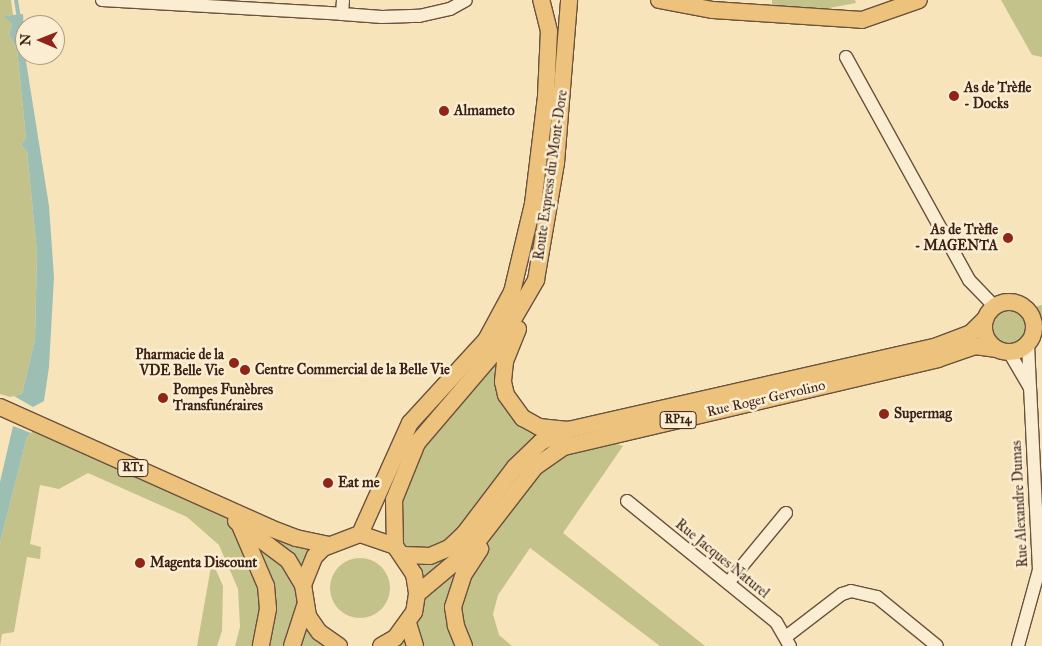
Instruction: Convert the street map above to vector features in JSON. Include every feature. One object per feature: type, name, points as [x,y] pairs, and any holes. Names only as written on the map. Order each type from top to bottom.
[{"type":"main road","name":"Route Express du Mont-Dore","points":[[360,534],[410,423],[486,340],[512,292],[533,204],[546,96],[549,31],[541,0]]},
{"type":"main road","name":"Route Express du Mont-Dore","points":[[400,550],[394,500],[417,443],[494,354],[536,280],[556,162],[569,0]]},
{"type":"main road","points":[[659,0],[713,10],[862,20],[919,0]]},
{"type":"main road","points":[[536,280],[505,362],[503,382],[513,408],[523,418],[539,427],[568,430]]},
{"type":"main road","points":[[1008,301],[1035,307],[1038,324],[1028,344],[1003,350],[986,336],[990,313],[1008,301]]},
{"type":"main road","name":"Rue Roger Gervolino","points":[[360,534],[400,550],[430,556],[449,548],[464,534],[515,468],[542,442],[568,430],[937,346],[971,333],[990,313]]},
{"type":"main road","name":"Rue Roger Gervolino","points":[[417,594],[473,547],[512,500],[535,467],[564,447],[938,359],[975,346],[1003,350]]},
{"type":"main road","name":"RT1","points":[[4,409],[205,500],[296,538],[329,545]]},
{"type":"main road","name":"RT1","points":[[205,500],[288,560],[303,585]]},
{"type":"main road","points":[[464,646],[456,626],[453,607],[464,574],[512,500]]},
{"type":"main road","points":[[239,523],[266,586],[268,609],[261,646]]},
{"type":"main road","points":[[292,646],[299,634],[305,606],[303,585],[315,556],[329,545],[360,534]]},
{"type":"main road","points":[[380,646],[395,638],[408,623],[417,594],[414,574],[400,550]]},
{"type":"main road","points":[[305,606],[319,632],[330,644]]},
{"type":"main road","points":[[408,623],[415,646]]},
{"type":"street","points":[[102,0],[157,1],[342,14],[418,16],[450,9],[466,0]]},
{"type":"street","points":[[342,14],[343,0]]},
{"type":"street","points":[[846,57],[969,280],[990,313]]},
{"type":"street","name":"Rue Alexandre Dumas","points":[[1018,646],[1041,570],[1028,344]]},
{"type":"street","name":"Rue Alexandre Dumas","points":[[1003,350],[1030,388]]},
{"type":"street","name":"Rue Jacques Naturel","points":[[628,501],[776,622],[788,641]]},
{"type":"street","points":[[728,583],[786,512]]},
{"type":"street","points":[[788,641],[842,594],[851,591],[877,597],[937,646]]},
{"type":"shaded area","points":[[0,0],[11,0],[13,15],[5,16],[12,24],[9,34],[15,45],[15,65],[19,65],[26,138],[21,145],[27,151],[37,253],[35,339],[22,394],[10,397],[0,394]]},
{"type":"shaded area","points":[[772,0],[855,0],[856,3],[824,9],[772,5]]},
{"type":"shaded area","points":[[1001,0],[1042,0],[1042,57],[1032,55]]},
{"type":"shaded area","points":[[1015,302],[1028,309],[1042,305],[1042,322],[1035,326],[1028,344],[1029,363],[1018,364],[997,349],[602,439],[623,446],[563,533],[705,646],[660,646],[530,548],[498,595],[493,614],[499,635],[512,646],[381,646],[417,594],[395,546],[405,466],[493,354],[505,362],[503,382],[523,418],[568,430],[937,346],[985,319],[994,306]]},
{"type":"shaded area","points":[[40,424],[329,545],[303,599],[339,646],[235,646],[240,627],[238,589],[219,545],[187,517],[88,473],[59,489],[40,485],[30,544],[41,547],[40,559],[27,557],[14,632],[2,634],[0,646],[0,543],[27,437]]},
{"type":"shaded area","points":[[360,558],[377,563],[385,571],[390,588],[385,605],[377,613],[360,618],[343,613],[335,605],[330,588],[335,571],[343,563]]},
{"type":"shaded area","points":[[212,561],[223,586],[222,631],[217,646],[197,646]]},
{"type":"water","points":[[23,14],[15,15],[15,45],[9,34],[12,24],[4,16]]},
{"type":"water","points":[[19,65],[27,65],[49,206],[54,277],[49,367],[44,401],[33,407],[14,396],[22,394],[35,339],[37,253],[27,151],[21,145],[26,138]]},
{"type":"water","points":[[13,426],[31,433],[27,437],[0,543],[0,482]]},
{"type":"waterway","points":[[16,0],[18,15]]},
{"type":"place","name":"As de Trèfle - Docks","points":[[954,96]]},
{"type":"place","name":"Almameto","points":[[444,111]]},
{"type":"place","name":"As de Trèfle - MAGENTA","points":[[1008,238]]},
{"type":"place","name":"Pharmacie de la VDE Belle Vie","points":[[234,363]]},
{"type":"place","name":"Centre Commercial de la Belle Vie","points":[[245,370]]},
{"type":"place","name":"Pompes Funèbres Transfunéraires","points":[[163,398]]},
{"type":"place","name":"Supermag","points":[[884,414]]},
{"type":"place","name":"Eat me","points":[[328,483]]},
{"type":"place","name":"Magenta Discount","points":[[140,563]]}]
